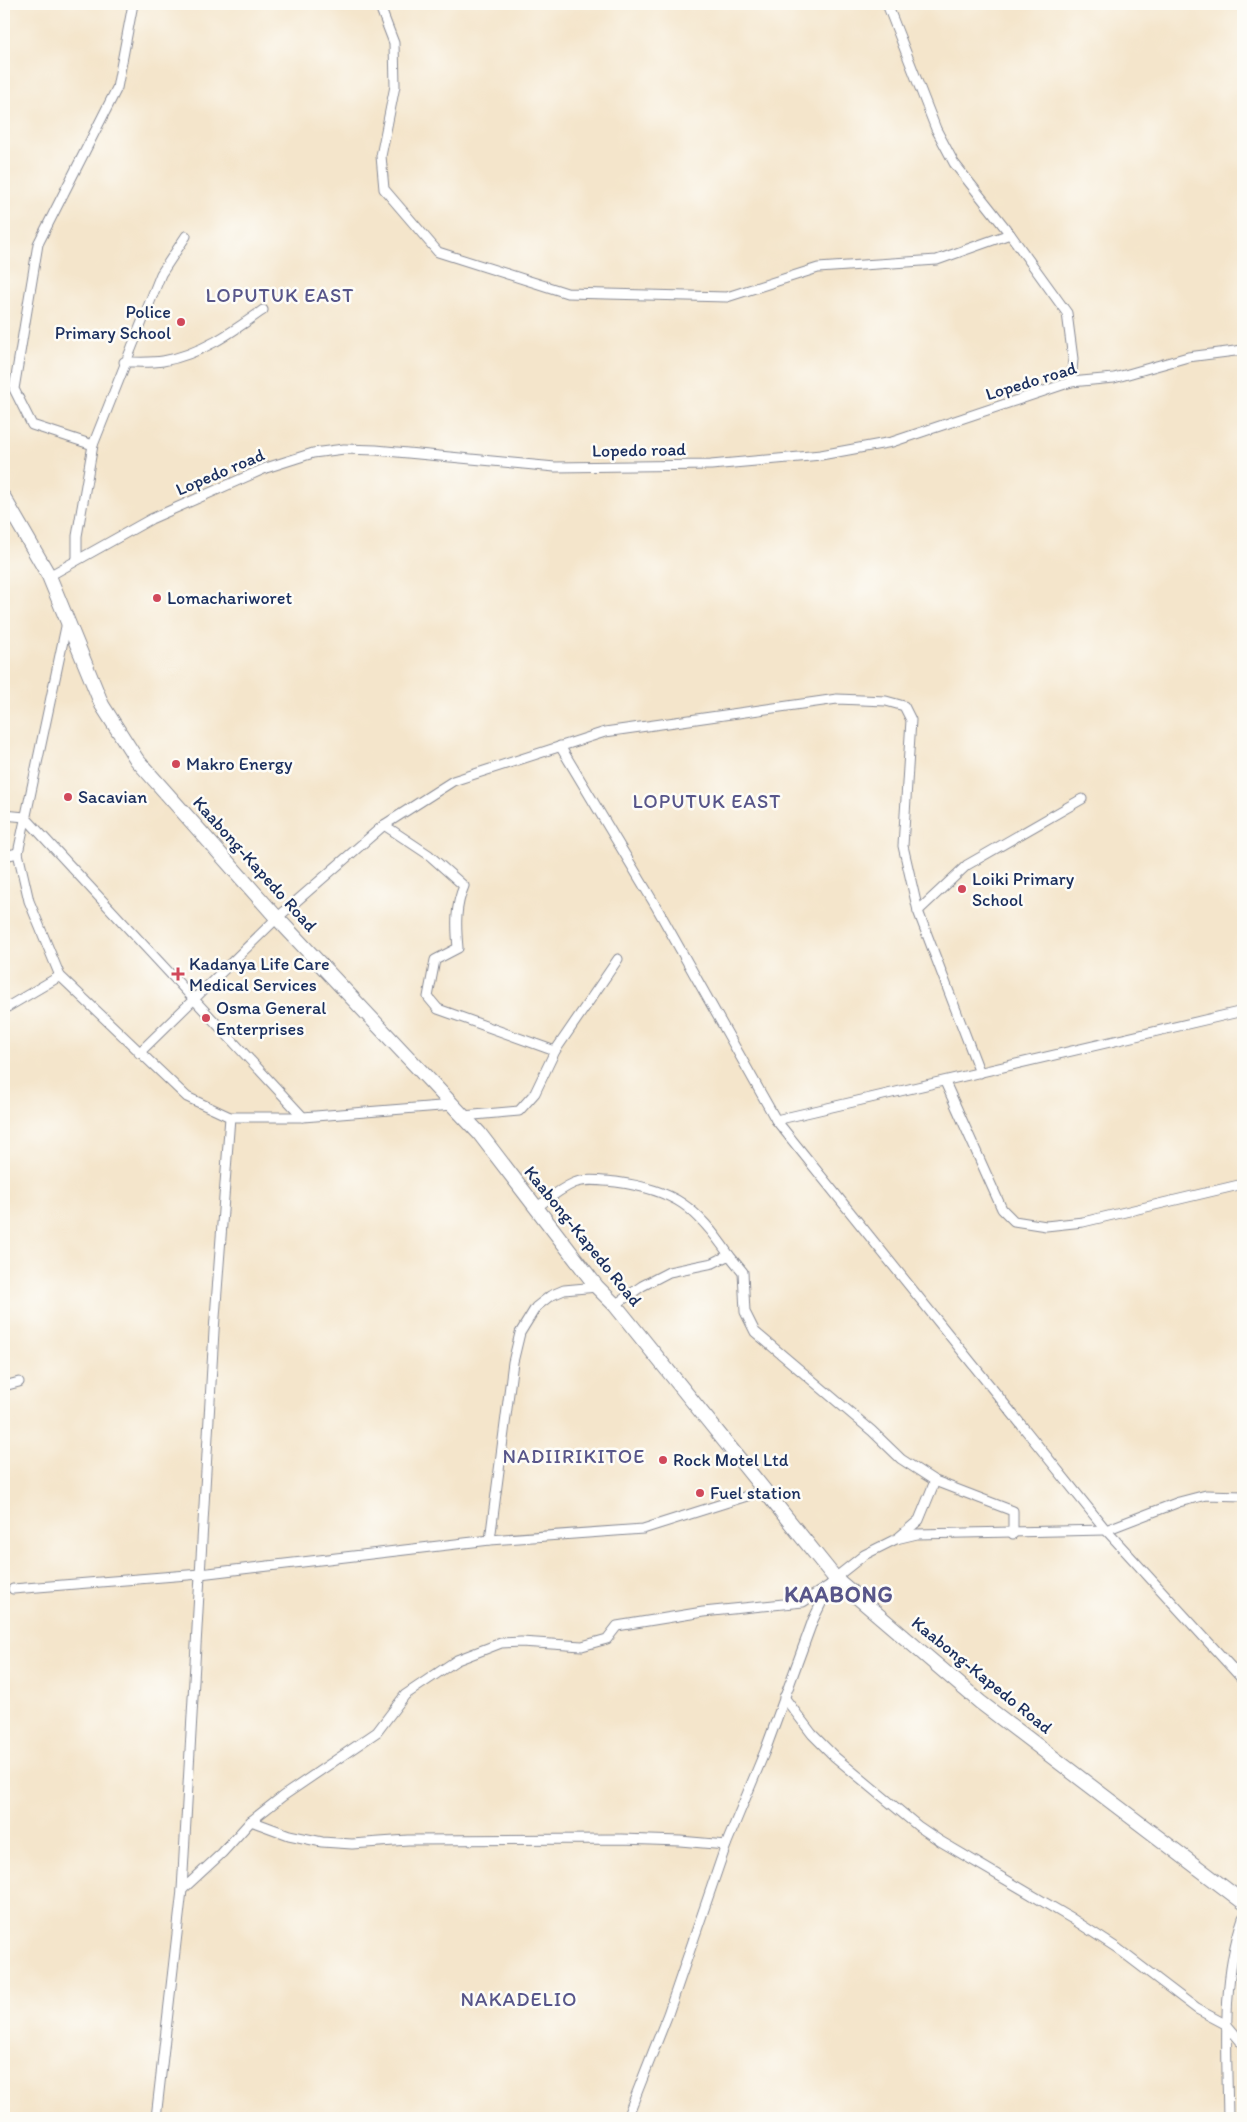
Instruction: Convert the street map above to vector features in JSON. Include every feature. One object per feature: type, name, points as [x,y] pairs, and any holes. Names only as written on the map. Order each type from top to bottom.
[{"type":"main road","name":"Kaabong-Kapedo Road","points":[[4,498],[10,518],[49,576],[102,705],[137,760],[277,918],[458,1111],[597,1287],[615,1305],[766,1490],[833,1581],[980,1702],[1243,1902]]},
{"type":"street","points":[[93,445],[32,425],[14,389],[38,244],[117,88],[133,4]]},
{"type":"street","points":[[379,4],[394,43],[394,86],[381,156],[384,189],[438,252],[568,293],[726,297],[818,268],[937,260],[1010,234]]},
{"type":"street","points":[[887,4],[936,129],[950,155],[1067,313],[1073,359],[1071,382]]},
{"type":"street","points":[[77,559],[77,536],[93,445],[124,362],[161,274],[186,236]]},
{"type":"street","points":[[124,362],[161,361],[182,356],[208,346],[263,310]]},
{"type":"street","name":"Lopedo road","points":[[49,576],[151,520],[266,468],[313,454],[344,449],[376,450],[555,467],[711,465],[821,455],[892,442],[1071,382],[1114,378],[1188,357],[1243,350]]},
{"type":"street","points":[[67,620],[24,817],[18,853],[29,901],[60,976],[187,1097],[230,1117],[303,1117],[458,1111],[519,1111],[535,1094],[555,1051],[618,959]]},
{"type":"street","points":[[139,1053],[192,999],[277,918],[384,826],[452,781],[604,732],[837,700],[886,701],[904,706],[911,720],[903,846],[918,911],[980,1073]]},
{"type":"street","points":[[560,746],[657,908],[776,1120],[1106,1530],[1243,1680]]},
{"type":"street","points":[[918,911],[967,865],[1082,799]]},
{"type":"street","points":[[4,815],[24,817],[303,1117]]},
{"type":"street","points":[[384,826],[429,855],[464,886],[457,902],[456,926],[458,948],[436,960],[428,997],[438,1009],[555,1051]]},
{"type":"street","points":[[4,856],[18,853]]},
{"type":"street","points":[[4,1009],[60,976]]},
{"type":"street","points":[[776,1120],[1243,1011]]},
{"type":"street","points":[[945,1082],[1002,1209],[1014,1221],[1046,1226],[1082,1222],[1243,1184]]},
{"type":"street","points":[[156,2118],[182,1890],[214,1321],[230,1117]]},
{"type":"street","points":[[536,1208],[554,1194],[576,1182],[600,1180],[649,1187],[686,1205],[712,1231],[728,1255],[743,1272],[745,1312],[755,1332],[872,1431],[901,1459],[936,1481],[1013,1511],[1013,1534]]},
{"type":"street","points":[[615,1305],[642,1286],[669,1272],[713,1263],[728,1255]]},
{"type":"street","points":[[490,1540],[514,1355],[520,1333],[536,1307],[550,1296],[564,1290],[597,1287]]},
{"type":"street","points":[[4,1386],[19,1382]]},
{"type":"street","points":[[182,1890],[222,1853],[251,1821],[283,1796],[377,1732],[406,1695],[458,1660],[481,1649],[501,1643],[520,1642],[582,1646],[607,1639],[617,1626],[703,1612],[803,1602],[833,1581],[864,1555],[896,1539],[919,1520],[936,1481]]},
{"type":"street","points":[[13,1589],[200,1574],[490,1540],[643,1529],[766,1490]]},
{"type":"street","points":[[896,1539],[917,1534],[1013,1534],[1106,1530],[1178,1502],[1206,1495],[1243,1496]]},
{"type":"street","points":[[627,2118],[668,2014],[726,1844],[765,1751],[812,1620],[833,1581]]},
{"type":"street","points":[[784,1697],[812,1734],[835,1757],[918,1826],[948,1846],[1071,1918],[1117,1948],[1197,2009],[1227,2025],[1243,2044]]},
{"type":"street","points":[[251,1821],[288,1835],[322,1842],[352,1844],[408,1840],[680,1840],[726,1844]]},
{"type":"street","points":[[1228,2118],[1227,2025],[1235,1941],[1243,1918]]},
{"type":"place","name":"Police Primary School","points":[[181,322]]},
{"type":"place","name":"Lomachariworet","points":[[157,598]]},
{"type":"place","name":"Makro Energy","points":[[176,764]]},
{"type":"place","name":"Sacavian","points":[[68,797]]},
{"type":"place","name":"Loiki Primary School","points":[[962,889]]},
{"type":"place","name":"Kadanya Life Care Medical Services","points":[[178,974]]},
{"type":"place","name":"Osma General Enterprises","points":[[206,1018]]},
{"type":"place","name":"Rock Motel Ltd","points":[[663,1460]]},
{"type":"place","name":"Fuel station","points":[[700,1493]]},
{"type":"district","name":"LOPUTUK EAST","points":[[280,295]]},
{"type":"district","name":"LOPUTUK EAST","points":[[707,801]]},
{"type":"district","name":"NADIIRIKITOE","points":[[574,1456]]},
{"type":"district","name":"KAABONG","points":[[839,1594]]},
{"type":"district","name":"NAKADELIO","points":[[519,1999]]}]
